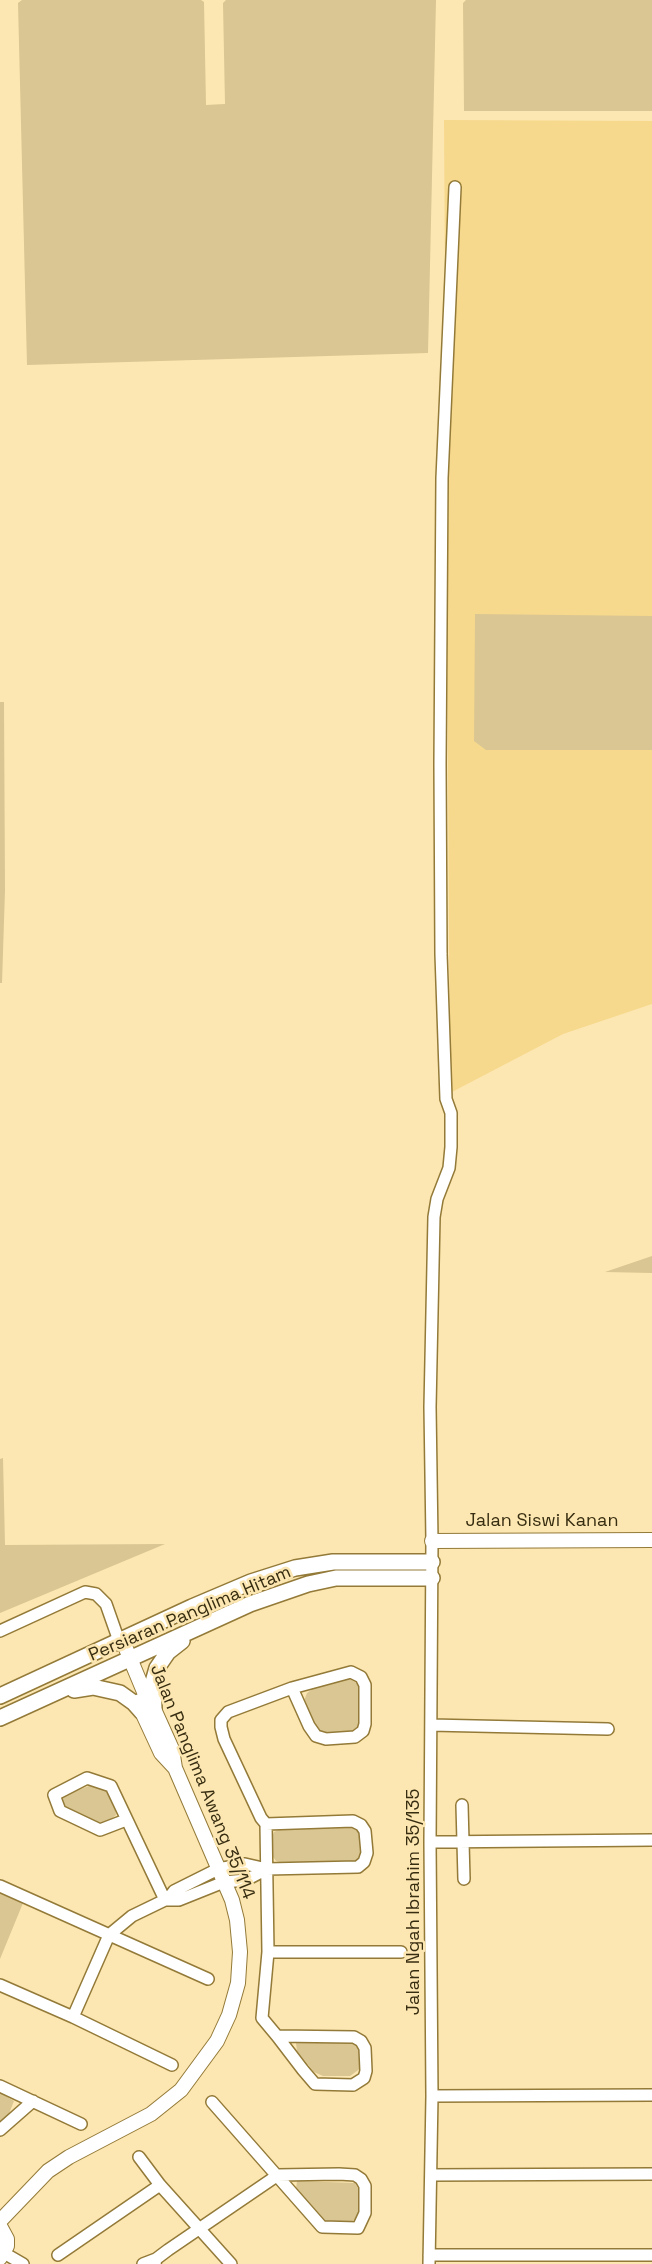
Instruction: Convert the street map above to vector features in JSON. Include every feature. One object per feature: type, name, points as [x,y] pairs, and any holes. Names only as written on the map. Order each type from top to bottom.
[{"type":"main road","name":"Persiaran Panglima Hitam","points":[[0,1696],[251,1582],[295,1568],[333,1562],[432,1562]]},
{"type":"main road","name":"Persiaran Panglima Hitam","points":[[0,1718],[250,1604],[308,1584],[336,1578],[432,1578]]},
{"type":"main road","points":[[57,1692],[93,1687],[120,1693],[148,1710],[157,1668],[168,1652],[199,1628]]},
{"type":"street","name":"Jalan Ngah Ibrahim 35/135","points":[[429,2260],[432,2096],[430,1842],[432,1541],[430,1407],[434,1300],[434,1217],[437,1198],[449,1168],[451,1147],[451,1113],[446,1099],[442,964],[440,754],[442,478],[455,187]]},
{"type":"street","name":"Jalan Siswi Kanan","points":[[432,1541],[652,1540]]},
{"type":"street","points":[[0,1631],[85,1592],[96,1594],[106,1604],[118,1641]]},
{"type":"street","name":"Jalan Panglima Awang 35/114","points":[[0,2221],[48,2171],[69,2157],[151,2114],[181,2090],[203,2063],[217,2041],[229,2015],[238,1983],[240,1952],[238,1920],[224,1882],[175,1768],[161,1753],[148,1710],[140,1702],[127,1661],[118,1641]]},
{"type":"street","points":[[277,2036],[354,2037],[361,2041],[365,2048],[366,2071],[364,2078],[353,2085],[315,2084],[262,2018],[268,1952],[266,1824],[261,1818],[224,1739],[221,1720],[228,1712],[292,1688],[351,1672],[360,1677],[365,1685],[364,1731],[348,1739],[326,1740],[316,1736],[292,1688]]},
{"type":"street","points":[[431,1725],[608,1729]]},
{"type":"street","points":[[126,1820],[100,1830],[60,1811],[54,1795],[87,1778],[111,1786],[166,1900]]},
{"type":"street","points":[[462,1805],[464,1879]]},
{"type":"street","points":[[73,2017],[109,1935],[132,1916],[166,1900],[174,1891],[218,1869],[245,1864],[267,1869],[358,1867],[364,1862],[367,1843],[365,1832],[361,1825],[354,1821],[266,1824]]},
{"type":"street","points":[[430,1842],[652,1840]]},
{"type":"street","points":[[166,1900],[179,1900],[224,1882],[246,1880],[267,1869]]},
{"type":"street","points":[[0,1886],[208,1979]]},
{"type":"street","points":[[268,1952],[401,1952]]},
{"type":"street","points":[[0,1985],[172,2064]]},
{"type":"street","points":[[0,2086],[81,2124]]},
{"type":"street","points":[[432,2096],[652,2095]]},
{"type":"street","points":[[0,2130],[33,2101]]},
{"type":"street","points":[[144,2264],[155,2261],[278,2175],[355,2175],[361,2179],[365,2186],[365,2214],[358,2228],[322,2227],[278,2175],[212,2102]]},
{"type":"street","points":[[139,2157],[160,2185],[230,2264]]},
{"type":"street","points":[[431,2175],[652,2174]]},
{"type":"street","points":[[58,2254],[160,2185]]},
{"type":"street","points":[[0,2226],[7,2239],[2,2256],[23,2264]]},
{"type":"street","points":[[429,2260],[652,2255]]},
{"type":"shaded area","points":[[22,0],[201,0],[204,2],[206,105],[225,104],[223,3],[226,0],[436,0],[428,353],[27,365],[18,3]]},
{"type":"shaded area","points":[[466,0],[652,0],[652,111],[464,111],[463,3]]},
{"type":"shaded area","points":[[444,120],[652,121],[652,1004],[563,1034],[450,1093]]},
{"type":"shaded area","points":[[475,614],[652,616],[652,750],[486,750],[474,741]]},
{"type":"shaded area","points":[[0,702],[4,702],[5,890],[2,983],[0,983]]},
{"type":"shaded area","points":[[652,1256],[652,1273],[605,1272]]},
{"type":"shaded area","points":[[3,1458],[5,1545],[165,1544],[0,1613],[0,1459]]},
{"type":"shaded area","points":[[350,1679],[358,1684],[360,1724],[352,1733],[321,1733],[317,1730],[304,1701],[307,1693],[314,1688]]},
{"type":"shaded area","points":[[91,1785],[107,1791],[115,1806],[116,1815],[110,1820],[101,1823],[65,1808],[61,1800],[62,1797]]},
{"type":"shaded area","points":[[353,1826],[359,1829],[363,1835],[363,1852],[360,1859],[354,1862],[284,1864],[276,1861],[271,1854],[271,1839],[274,1832],[282,1828]]},
{"type":"shaded area","points":[[0,1892],[23,1903],[0,1959]]},
{"type":"shaded area","points":[[350,2040],[361,2048],[361,2068],[350,2076],[323,2076],[314,2072],[297,2051],[296,2043],[300,2041]]},
{"type":"shaded area","points":[[0,2093],[14,2101],[8,2116],[0,2124]]},
{"type":"shaded area","points":[[297,2181],[355,2183],[359,2190],[358,2217],[351,2222],[323,2221],[296,2189]]}]
